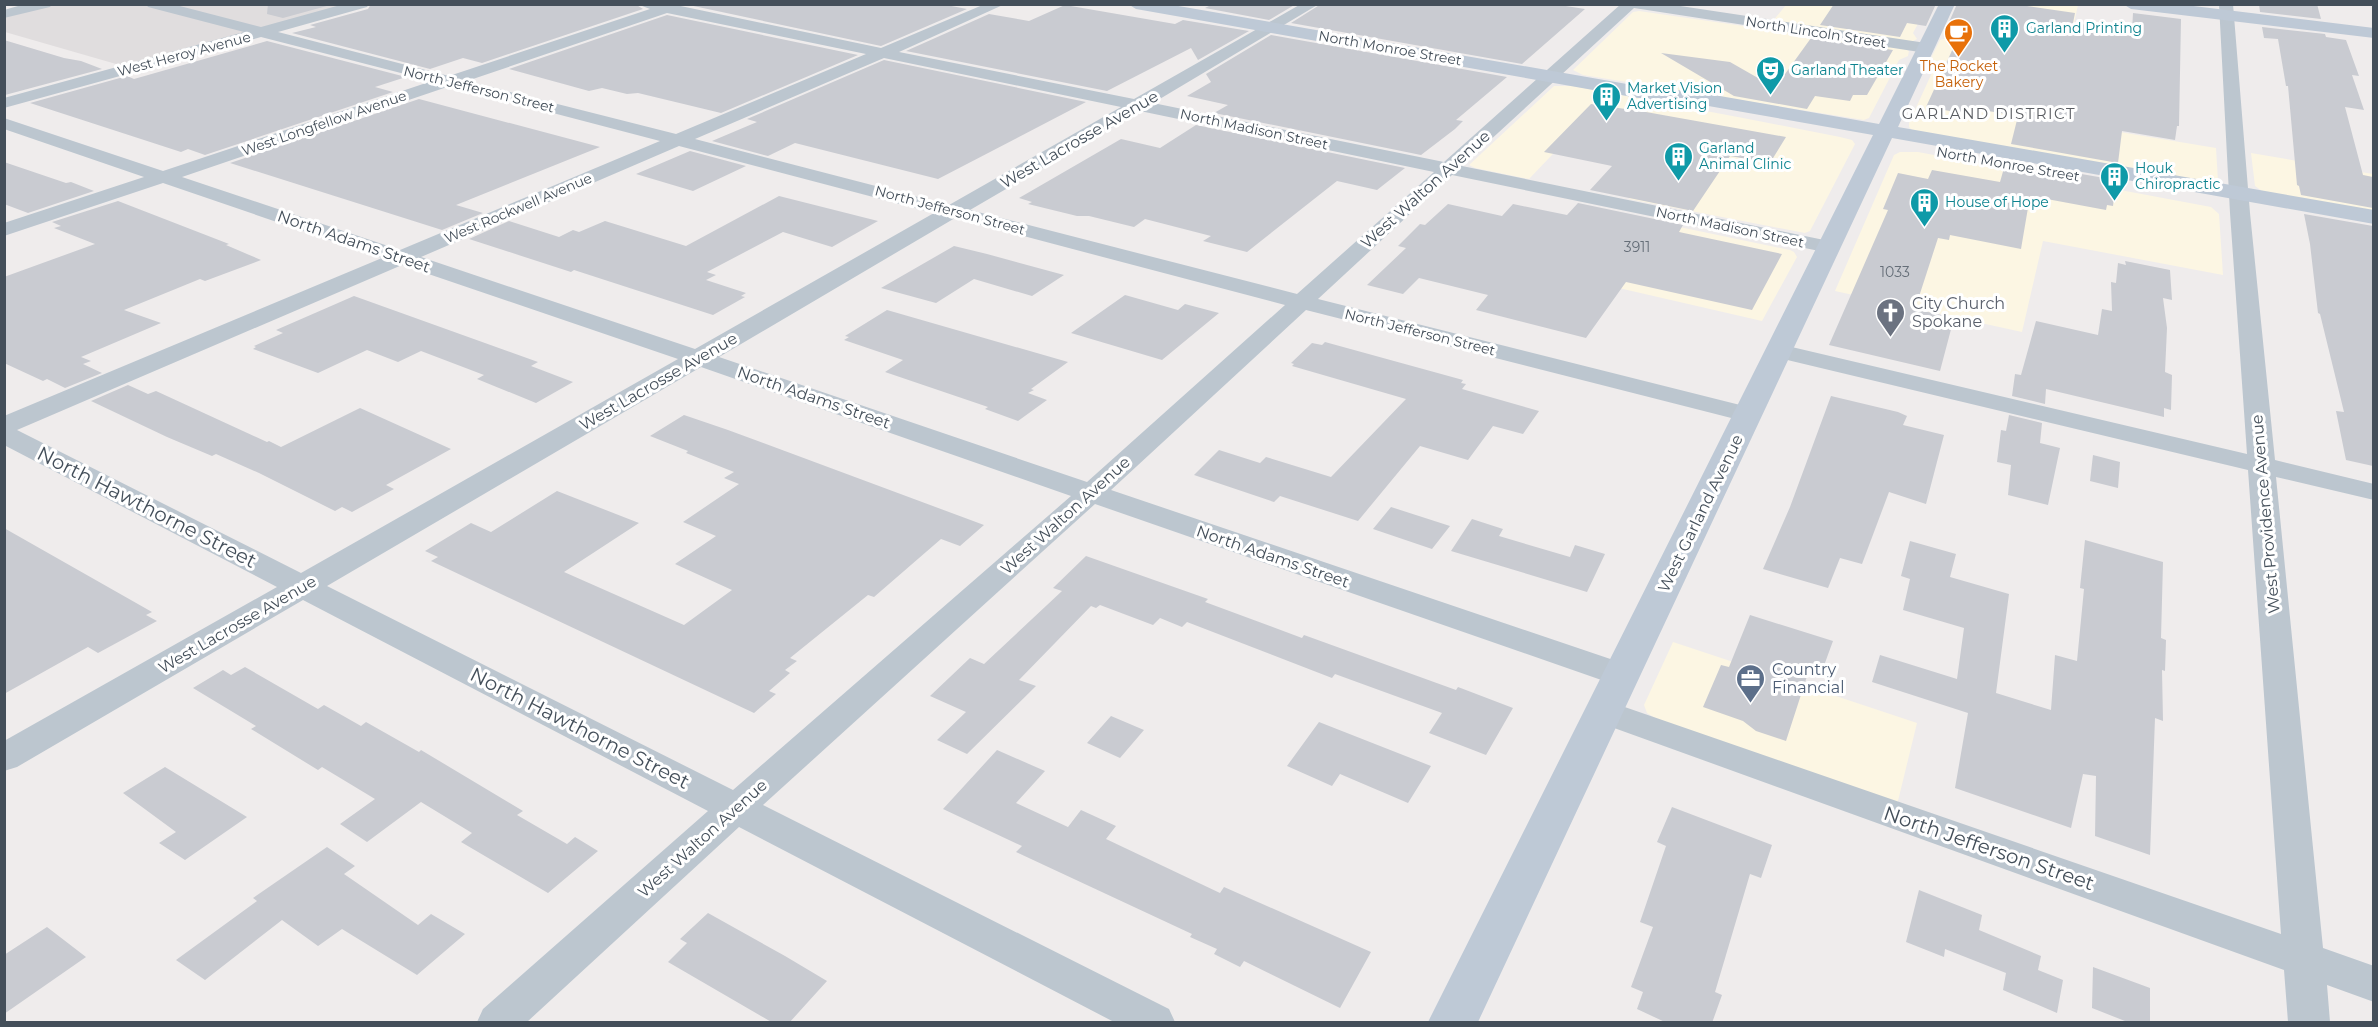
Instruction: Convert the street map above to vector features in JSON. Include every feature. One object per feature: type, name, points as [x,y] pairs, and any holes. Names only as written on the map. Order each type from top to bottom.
[{"type":"street","points":[[4,14],[45,4]]},
{"type":"street","name":"North Jefferson Street","points":[[153,4],[1301,302],[1747,414]]},
{"type":"street","name":"West Heroy Avenue","points":[[4,103],[362,4]]},
{"type":"street","name":"North Madison Street","points":[[644,4],[672,7],[882,54],[1829,247]]},
{"type":"street","name":"West Rockwell Avenue","points":[[4,426],[998,4]]},
{"type":"street","name":"North Monroe Street","points":[[1136,4],[1644,93],[1697,98],[1883,136],[2239,200],[2373,228]]},
{"type":"street","name":"West Lacrosse Avenue","points":[[4,758],[1312,4]]},
{"type":"street","name":"West Walton Avenue","points":[[498,1023],[1091,493],[1630,4]]},
{"type":"street","name":"North Lincoln Street","points":[[1635,4],[1926,48]]},
{"type":"street","name":"West Garland Avenue","points":[[1453,1023],[1947,4]]},
{"type":"street","points":[[2131,4],[2226,9],[2373,33],[2263,18],[2226,9]]},
{"type":"street","name":"West Longfellow Avenue","points":[[4,230],[672,7]]},
{"type":"street","name":"West Providence Avenue","points":[[2226,9],[2239,200],[2309,1023]]},
{"type":"street","name":"North Adams Street","points":[[4,123],[699,358],[1622,675]]},
{"type":"street","name":"North Monroe Street","points":[[2239,200],[2373,217]]},
{"type":"street","points":[[1779,351],[2373,492]]},
{"type":"street","name":"North Hawthorne Street","points":[[4,434],[1154,1023]]},
{"type":"street","name":"North Jefferson Street","points":[[1604,712],[2373,984]]},
{"type":"shaded area","points":[[56,4],[347,5],[123,66],[5,32],[4,17]]},
{"type":"shaded area","points":[[1786,5],[1928,5],[1913,33],[1917,39],[1911,42],[1772,22]]},
{"type":"shaded area","points":[[1963,5],[2078,5],[2053,121],[2216,148],[2218,181],[2212,183],[1912,130],[1909,123],[1936,64],[1931,58],[1940,40],[1948,38]]},
{"type":"shaded area","points":[[1639,11],[1909,51],[1908,56],[1899,60],[1869,118],[1864,120],[1583,75],[1573,70],[1633,12]]},
{"type":"shaded area","points":[[1554,86],[1573,86],[1743,118],[1840,137],[1852,140],[1855,144],[1810,231],[1805,233],[1629,199],[1666,153],[1571,135],[1529,179],[1469,165]]},
{"type":"shaded area","points":[[1900,152],[1918,152],[2211,207],[2219,214],[2223,275],[2043,241],[2022,332],[1835,291],[1894,155]]},
{"type":"shaded area","points":[[2251,153],[2373,174],[2373,213],[2262,191],[2255,186]]},
{"type":"shaded area","points":[[1622,215],[1790,250],[1797,257],[1762,321],[1571,277]]},
{"type":"shaded area","points":[[1673,642],[1917,723],[1897,805],[1655,718],[1647,713],[1644,705]]},
{"type":"building","points":[[268,4],[334,4],[283,18],[267,14]]},
{"type":"building","points":[[371,4],[635,4],[643,9],[482,63],[463,58],[430,69],[292,33],[316,27],[310,25],[368,9]]},
{"type":"building","points":[[684,4],[941,4],[967,9],[881,46]]},
{"type":"building","points":[[1213,4],[1296,4],[1269,20],[1205,8]]},
{"type":"building","points":[[1321,4],[1553,4],[1585,9],[1522,64],[1291,23]]},
{"type":"building","points":[[1834,4],[1936,4],[1926,26],[1907,23],[1900,37],[1820,25]]},
{"type":"building","points":[[1957,4],[2013,4],[2075,13],[2073,23],[2132,31],[2133,13],[2181,19],[2179,126],[2177,126],[2175,140],[2122,131],[2118,163],[2011,144],[2018,116],[1970,108],[1968,114],[1926,107],[1961,31],[1946,29]]},
{"type":"building","points":[[2259,4],[2317,4],[2321,19],[2260,12]]},
{"type":"building","points":[[1065,5],[1175,24],[1183,20],[1249,31],[1198,60],[1191,48],[1107,91],[906,51],[989,14],[1029,21]]},
{"type":"building","points":[[667,15],[858,55],[721,113],[638,93],[627,94],[602,88],[589,91],[509,69]]},
{"type":"building","points":[[2262,27],[2325,34],[2326,37],[2346,40],[2359,76],[2352,75],[2364,110],[2345,107],[2363,175],[2373,177],[2373,208],[2301,195],[2297,185],[2288,86],[2286,86],[2278,39],[2264,38]]},
{"type":"building","points":[[1271,35],[1507,77],[1456,120],[1463,121],[1455,129],[1421,155],[1214,113],[1228,105],[1187,96],[1211,82],[1206,74]]},
{"type":"building","points":[[1811,38],[1893,50],[1867,95],[1853,95],[1850,101],[1815,96],[1807,109],[1734,96],[1661,53],[1730,62],[1758,78],[1780,81]]},
{"type":"building","points":[[4,40],[81,61],[102,69],[5,95]]},
{"type":"building","points":[[267,41],[406,77],[375,87],[393,92],[205,155],[188,149],[181,152],[30,103],[127,76],[134,79]]},
{"type":"building","points":[[884,60],[1086,102],[938,179],[795,143],[768,156],[712,141],[757,122],[747,119]]},
{"type":"building","points":[[419,99],[600,147],[456,205],[483,213],[442,230],[230,163]]},
{"type":"building","points":[[1591,104],[1786,137],[1770,163],[1730,156],[1693,211],[1590,190],[1612,166],[1544,152]]},
{"type":"building","points":[[1196,125],[1405,168],[1377,190],[1337,181],[1247,252],[1203,241],[1211,236],[1145,219],[1134,227],[1028,204],[1032,202],[1019,198],[1121,139],[1160,148]]},
{"type":"building","points":[[690,151],[746,166],[693,191],[636,174]]},
{"type":"building","points":[[2006,161],[2116,180],[2113,206],[2107,205],[2106,210],[2030,196],[2021,249],[1950,235],[1949,240],[1938,238],[1915,309],[1954,318],[1940,371],[1829,345],[1888,210],[1883,209],[1898,173],[1928,179],[1932,170],[2000,182]]},
{"type":"building","points":[[4,162],[94,191],[28,213],[4,204]]},
{"type":"building","points":[[779,196],[878,221],[832,247],[783,232],[707,272],[716,275],[706,280],[746,293],[741,296],[745,297],[713,315],[469,239],[509,221],[559,237],[573,230],[579,232],[605,221],[686,246]]},
{"type":"building","points":[[118,201],[229,244],[226,245],[261,260],[205,281],[200,279],[124,310],[161,323],[81,357],[91,361],[83,364],[102,373],[65,388],[47,379],[43,381],[4,363],[4,277],[95,244],[54,228],[61,226],[52,222]]},
{"type":"building","points":[[1578,203],[1683,225],[1679,232],[1782,254],[1752,310],[1626,282],[1586,338],[1476,310],[1488,295],[1419,278],[1403,294],[1367,285],[1406,248],[1398,246],[1420,224],[1425,225],[1448,204],[1502,216],[1513,204],[1567,215]]},
{"type":"building","points":[[2304,214],[2373,226],[2373,466],[2346,460],[2336,411],[2344,412],[2318,313]]},
{"type":"building","points":[[954,246],[1064,275],[1032,296],[974,279],[936,303],[881,288]]},
{"type":"building","points":[[2125,261],[2170,270],[2172,300],[2163,298],[2167,328],[2165,372],[2172,375],[2171,410],[2164,408],[2164,417],[2046,389],[2045,404],[2012,396],[2015,374],[2021,375],[2036,321],[2098,335],[2102,309],[2112,311],[2111,282],[2116,283],[2118,263],[2126,265]]},
{"type":"building","points":[[1125,295],[1178,310],[1185,304],[1219,313],[1162,360],[1071,333]]},
{"type":"building","points":[[354,296],[538,362],[531,366],[573,382],[536,403],[477,379],[484,375],[421,351],[398,362],[367,350],[318,373],[253,349],[256,347],[254,346],[283,333],[276,330]]},
{"type":"building","points":[[887,310],[1068,362],[1031,389],[1034,390],[1028,393],[1047,400],[1018,421],[985,409],[988,407],[885,372],[903,360],[844,340],[849,337],[845,336]]},
{"type":"building","points":[[1325,342],[1463,380],[1461,383],[1466,384],[1462,389],[1539,411],[1523,434],[1493,426],[1468,460],[1420,446],[1358,521],[1280,496],[1274,502],[1194,475],[1219,450],[1260,463],[1266,457],[1331,477],[1406,399],[1292,366],[1294,364],[1291,363],[1312,343],[1322,345]]},
{"type":"building","points":[[128,385],[148,394],[156,391],[281,447],[360,408],[451,449],[386,485],[394,489],[352,512],[342,507],[335,511],[259,473],[216,454],[212,456],[167,437],[91,401]]},
{"type":"building","points":[[1831,396],[1898,412],[1907,416],[1903,425],[1944,435],[1926,504],[1889,492],[1862,564],[1840,558],[1828,588],[1763,569],[1790,507]]},
{"type":"building","points":[[684,415],[984,525],[960,546],[941,539],[874,597],[868,595],[790,658],[797,661],[785,670],[790,673],[769,691],[776,694],[754,713],[431,561],[438,557],[425,551],[471,523],[491,532],[557,491],[639,523],[564,572],[684,625],[732,590],[675,564],[716,536],[683,522],[739,484],[724,478],[734,472],[650,436]]},
{"type":"building","points":[[2009,415],[2042,423],[2040,443],[2060,448],[2048,505],[2008,495],[2011,465],[1997,462],[2001,430],[2006,431]]},
{"type":"building","points":[[2093,455],[2120,462],[2118,488],[2090,481]]},
{"type":"building","points":[[1391,507],[1450,526],[1432,549],[1373,529]]},
{"type":"building","points":[[1472,519],[1503,529],[1499,536],[1570,557],[1575,545],[1605,554],[1587,592],[1451,551]]},
{"type":"building","points":[[4,528],[152,612],[146,615],[157,621],[98,653],[88,647],[4,694]]},
{"type":"building","points":[[2085,540],[2163,562],[2161,638],[2166,640],[2165,671],[2162,670],[2163,721],[2155,718],[2150,855],[2095,836],[2096,776],[2083,774],[2071,828],[1955,788],[1968,713],[1872,682],[1880,655],[1957,679],[1964,628],[1903,610],[1910,579],[1901,576],[1910,541],[1956,554],[1950,577],[2009,594],[1996,693],[2051,710],[2055,655],[2077,661],[2084,589],[2080,588]]},
{"type":"building","points":[[1086,556],[1208,599],[1205,602],[1302,638],[1304,635],[1456,690],[1458,687],[1513,708],[1486,755],[1429,733],[1442,713],[1335,674],[1332,678],[1187,622],[1182,627],[1160,618],[1153,625],[1100,605],[1096,608],[1091,606],[1019,680],[1036,686],[967,754],[937,740],[966,712],[930,696],[970,658],[984,664],[1062,591],[1053,588]]},
{"type":"building","points":[[1750,615],[1833,641],[1822,671],[1810,667],[1786,741],[1756,731],[1743,721],[1703,707],[1721,665],[1729,667]]},
{"type":"building","points":[[245,667],[318,709],[324,705],[361,726],[366,722],[419,752],[421,750],[523,811],[517,815],[567,844],[575,837],[598,851],[548,893],[461,842],[472,833],[421,802],[367,842],[340,824],[375,799],[322,767],[318,770],[251,729],[256,726],[193,688],[223,670],[231,675]]},
{"type":"building","points":[[1111,716],[1144,730],[1120,758],[1087,743]]},
{"type":"building","points":[[1319,722],[1431,766],[1408,803],[1340,774],[1332,786],[1287,766]]},
{"type":"building","points":[[997,750],[1045,771],[1016,803],[1068,827],[1081,810],[1116,826],[1106,839],[1220,893],[1224,887],[1371,952],[1340,1008],[1244,961],[1240,967],[1214,954],[1217,949],[1190,937],[1192,934],[1016,852],[1022,846],[943,809]]},
{"type":"building","points":[[165,767],[247,817],[185,860],[159,843],[176,832],[123,793]]},
{"type":"building","points":[[1672,807],[1772,845],[1761,878],[1750,874],[1715,992],[1722,995],[1712,1023],[1667,1023],[1637,1009],[1643,992],[1631,987],[1653,927],[1640,922],[1666,846],[1657,842]]},
{"type":"building","points":[[327,847],[355,866],[344,874],[418,925],[431,914],[465,934],[417,975],[342,929],[318,946],[282,920],[205,980],[176,960],[257,901],[253,898]]},
{"type":"building","points":[[1919,890],[1982,915],[1979,930],[2041,956],[2038,970],[2063,980],[2057,1013],[2003,990],[2006,973],[1945,949],[1944,957],[1906,942]]},
{"type":"building","points":[[708,913],[827,981],[789,1023],[773,1023],[668,962],[687,943],[680,939]]},
{"type":"building","points":[[47,927],[86,957],[4,1014],[4,955]]},
{"type":"building","points":[[2093,967],[2150,988],[2150,1023],[2130,1023],[2092,1008]]},
{"type":"place","name":"Garland Printing","points":[[2005,54]]},
{"type":"place","name":"The Rocket Bakery","points":[[1959,58]]},
{"type":"place","name":"Garland Theater","points":[[1770,96]]},
{"type":"place","name":"Market Vision Advertising","points":[[1606,122]]},
{"type":"place","name":"Garland Animal Clinic","points":[[1678,182]]},
{"type":"place","name":"Houk Chiropractic","points":[[2114,202]]},
{"type":"place","name":"House of Hope","points":[[1924,228]]},
{"type":"place","name":"City Church Spokane","points":[[1891,338]]},
{"type":"place","name":"Country Financial","points":[[1751,704]]},
{"type":"district","name":"GARLAND DISTRICT","points":[[1989,114]]}]
